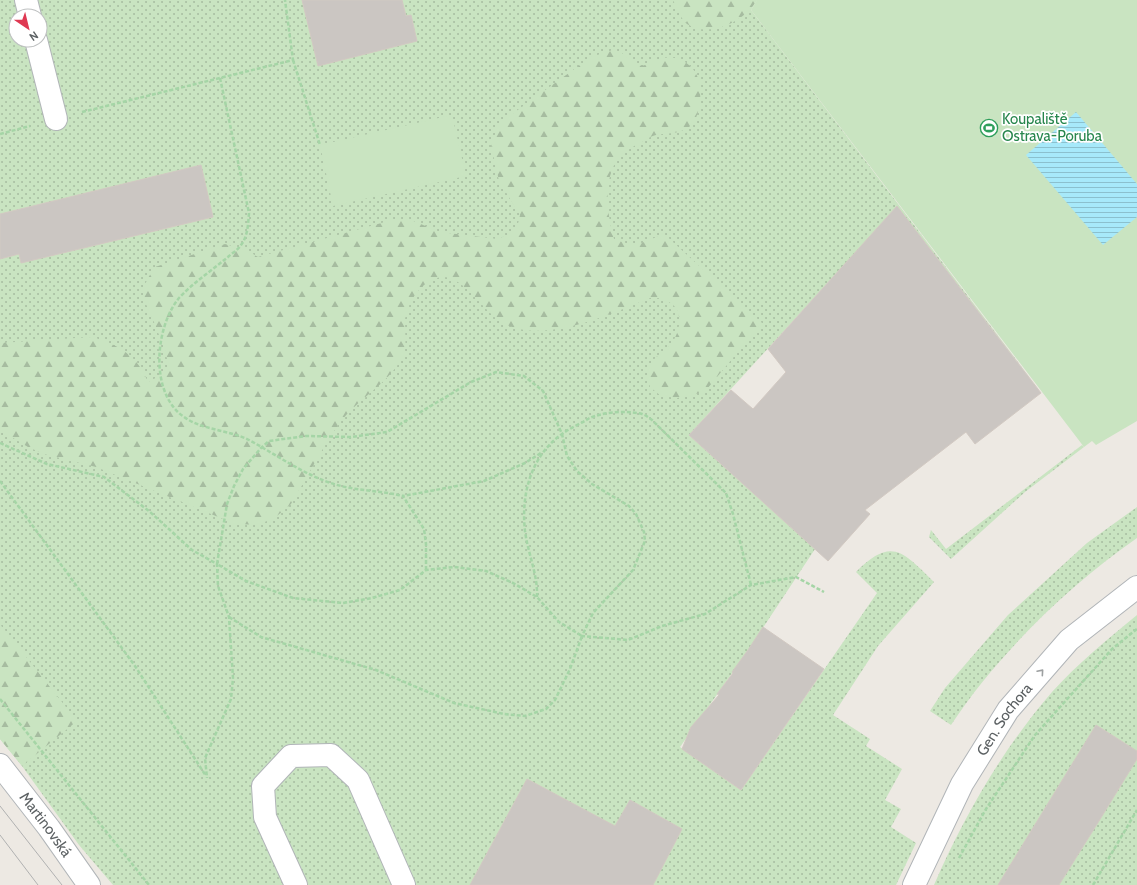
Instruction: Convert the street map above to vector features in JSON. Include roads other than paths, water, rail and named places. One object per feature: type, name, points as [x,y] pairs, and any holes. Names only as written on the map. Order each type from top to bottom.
[{"type":"street","points":[[38,48],[56,119]]},
{"type":"street","name":"Gen. Sochora","points":[[914,885],[962,784],[1008,710],[1069,640],[1137,587]]},
{"type":"street","points":[[296,885],[265,817],[263,786],[291,756],[331,755],[358,780],[404,885]]},
{"type":"street","name":"Martinovská","points":[[0,765],[49,828],[89,885]]},
{"type":"water","points":[[1076,112],[1137,184],[1137,217],[1103,245],[1026,155]]},
{"type":"tram line","points":[[0,806],[62,885]]},
{"type":"tram line","points":[[0,835],[38,885]]},
{"type":"place","name":"Koupaliště Ostrava-Poruba","points":[[989,128]]}]
